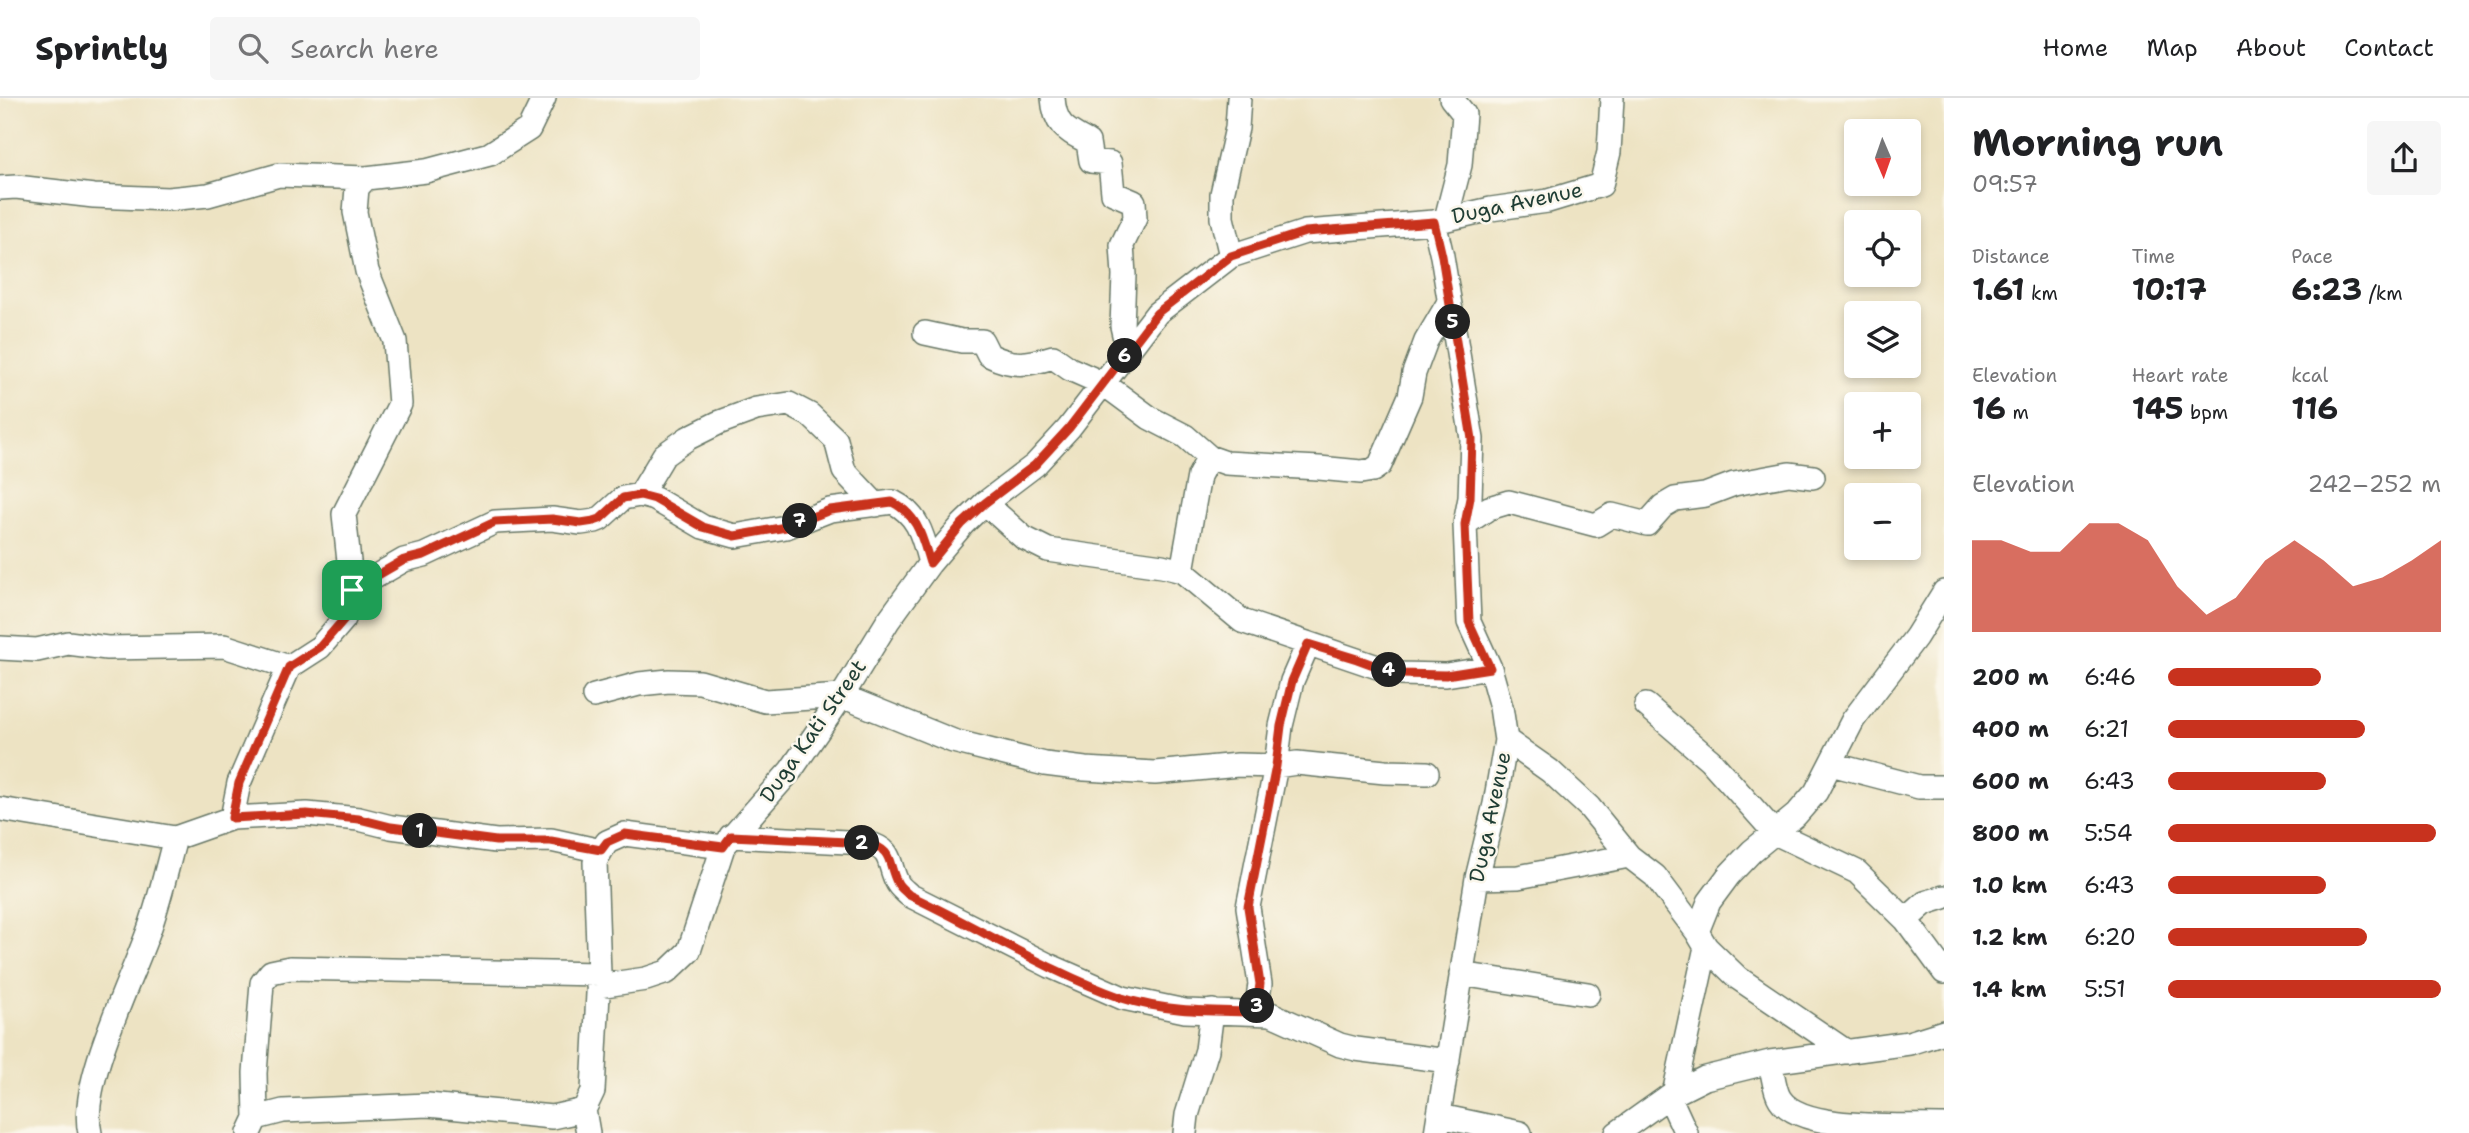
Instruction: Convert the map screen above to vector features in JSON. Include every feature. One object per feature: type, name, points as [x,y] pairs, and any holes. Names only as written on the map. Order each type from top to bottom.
[{"type":"street","points":[[0,188],[168,199],[208,195],[279,175],[366,178],[426,171],[490,154],[529,128],[544,98]]},
{"type":"street","points":[[1053,98],[1060,126],[1088,142],[1091,161],[1110,163],[1114,193],[1134,202],[1135,218],[1122,245],[1122,326],[1128,352]]},
{"type":"street","points":[[1231,256],[1222,218],[1222,194],[1237,128],[1239,98]]},
{"type":"street","points":[[1440,220],[1461,165],[1465,114],[1451,98]]},
{"type":"street","name":"Duga Avenue","points":[[1438,1125],[1477,878],[1495,804],[1506,740],[1490,668],[1469,622],[1465,524],[1470,498],[1472,439],[1442,256],[1440,220],[1548,201],[1601,185],[1609,152],[1612,98]]},
{"type":"street","points":[[232,818],[239,783],[289,667],[320,647],[344,619],[352,590],[344,514],[400,404],[395,341],[367,271],[355,212],[358,188],[366,178]]},
{"type":"street","name":"Duga Kati Street","points":[[727,842],[791,770],[842,696],[888,621],[930,563],[962,524],[1035,465],[1069,428],[1157,313],[1231,256],[1305,232],[1440,220]]},
{"type":"street","points":[[925,333],[962,341],[982,341],[989,355],[1006,364],[1031,363],[1053,357],[1070,369],[1104,384],[1150,418],[1185,436],[1209,457],[1226,463],[1361,472],[1380,466],[1410,396],[1414,373],[1426,341],[1449,302]]},
{"type":"street","points":[[640,495],[664,455],[688,439],[719,423],[756,409],[789,404],[810,415],[836,440],[845,471],[876,505]]},
{"type":"street","points":[[1182,571],[1199,476],[1209,457]]},
{"type":"street","points":[[1465,524],[1489,508],[1509,502],[1596,525],[1612,515],[1647,524],[1663,506],[1675,499],[1705,495],[1734,484],[1789,474],[1813,477]]},
{"type":"street","points":[[352,590],[404,560],[424,555],[495,522],[552,519],[581,523],[594,521],[600,519],[623,498],[640,495],[655,499],[703,527],[735,536],[786,527],[830,510],[892,502],[912,516],[920,529],[930,563]]},
{"type":"street","points":[[985,503],[1024,538],[1048,550],[1182,571],[1242,621],[1398,674],[1446,675],[1490,668]]},
{"type":"street","points":[[1686,1133],[1671,1095],[1709,902],[1729,875],[1752,851],[1796,815],[1816,793],[1853,720],[1916,636],[1944,592]]},
{"type":"street","points":[[0,648],[37,650],[68,643],[107,648],[224,646],[289,667]]},
{"type":"street","points":[[1256,1012],[1260,984],[1248,907],[1276,766],[1281,726],[1292,681],[1308,644]]},
{"type":"street","points":[[594,696],[639,684],[669,681],[701,682],[765,701],[842,696],[953,741],[1045,764],[1156,774],[1238,765],[1276,766],[1297,763],[1371,771],[1427,773]]},
{"type":"street","points":[[1646,705],[1710,760],[1775,833],[1857,872],[1906,920],[1944,972]]},
{"type":"street","points":[[1506,740],[1550,771],[1588,807],[1629,856],[1655,876],[1701,940],[1738,978],[1847,1052]]},
{"type":"street","points":[[1831,764],[1919,787],[1944,787]]},
{"type":"street","points":[[0,809],[175,838],[232,818],[307,814],[359,819],[391,827],[496,841],[551,841],[601,850]]},
{"type":"street","points":[[588,1133],[584,1110],[593,1091],[598,980],[595,862],[607,842],[625,834],[727,842],[867,843],[879,846],[888,855],[898,884],[909,895],[1049,966],[1124,998],[1185,1011],[1270,1014],[1340,1045],[1448,1061]]},
{"type":"street","points":[[90,1133],[88,1125],[93,1075],[150,926],[175,838]]},
{"type":"street","points":[[584,1110],[552,1117],[428,1105],[283,1111],[252,1126],[262,983],[271,972],[290,968],[598,980],[646,979],[667,972],[689,951],[727,842]]},
{"type":"street","points":[[1477,878],[1518,877],[1629,856]]},
{"type":"street","points":[[1906,920],[1925,903],[1944,897]]},
{"type":"street","points":[[1461,974],[1588,994]]},
{"type":"street","points":[[1185,1133],[1187,1115],[1207,1050],[1212,1011]]},
{"type":"street","points":[[1909,1043],[1944,1032]]},
{"type":"street","points":[[1617,1133],[1671,1095],[1705,1078],[1770,1062],[1909,1043],[1944,1042]]},
{"type":"street","points":[[1770,1062],[1780,1100],[1797,1112],[1821,1122],[1944,1126]]},
{"type":"street","points":[[1438,1125],[1520,1133]]},
{"type":"route","points":[[1434,222],[1472,439],[1470,498],[1465,524],[1469,622],[1490,668],[1446,675],[1398,674],[1308,644],[1292,681],[1281,726],[1276,766],[1248,907],[1260,984],[1256,1012],[1185,1011],[1124,998],[1049,966],[909,895],[898,884],[888,855],[879,846],[867,843],[731,836],[723,847],[625,834],[607,842],[601,850],[551,841],[496,841],[391,827],[359,819],[307,814],[232,818],[239,783],[289,667],[320,647],[344,619],[352,590],[404,560],[424,555],[495,522],[552,519],[581,523],[594,521],[600,519],[623,498],[640,495],[655,499],[703,527],[735,536],[786,527],[830,510],[892,502],[912,516],[920,529],[930,563],[962,524],[1035,465],[1069,428],[1157,313],[1231,256],[1305,232],[1434,222]]}]
